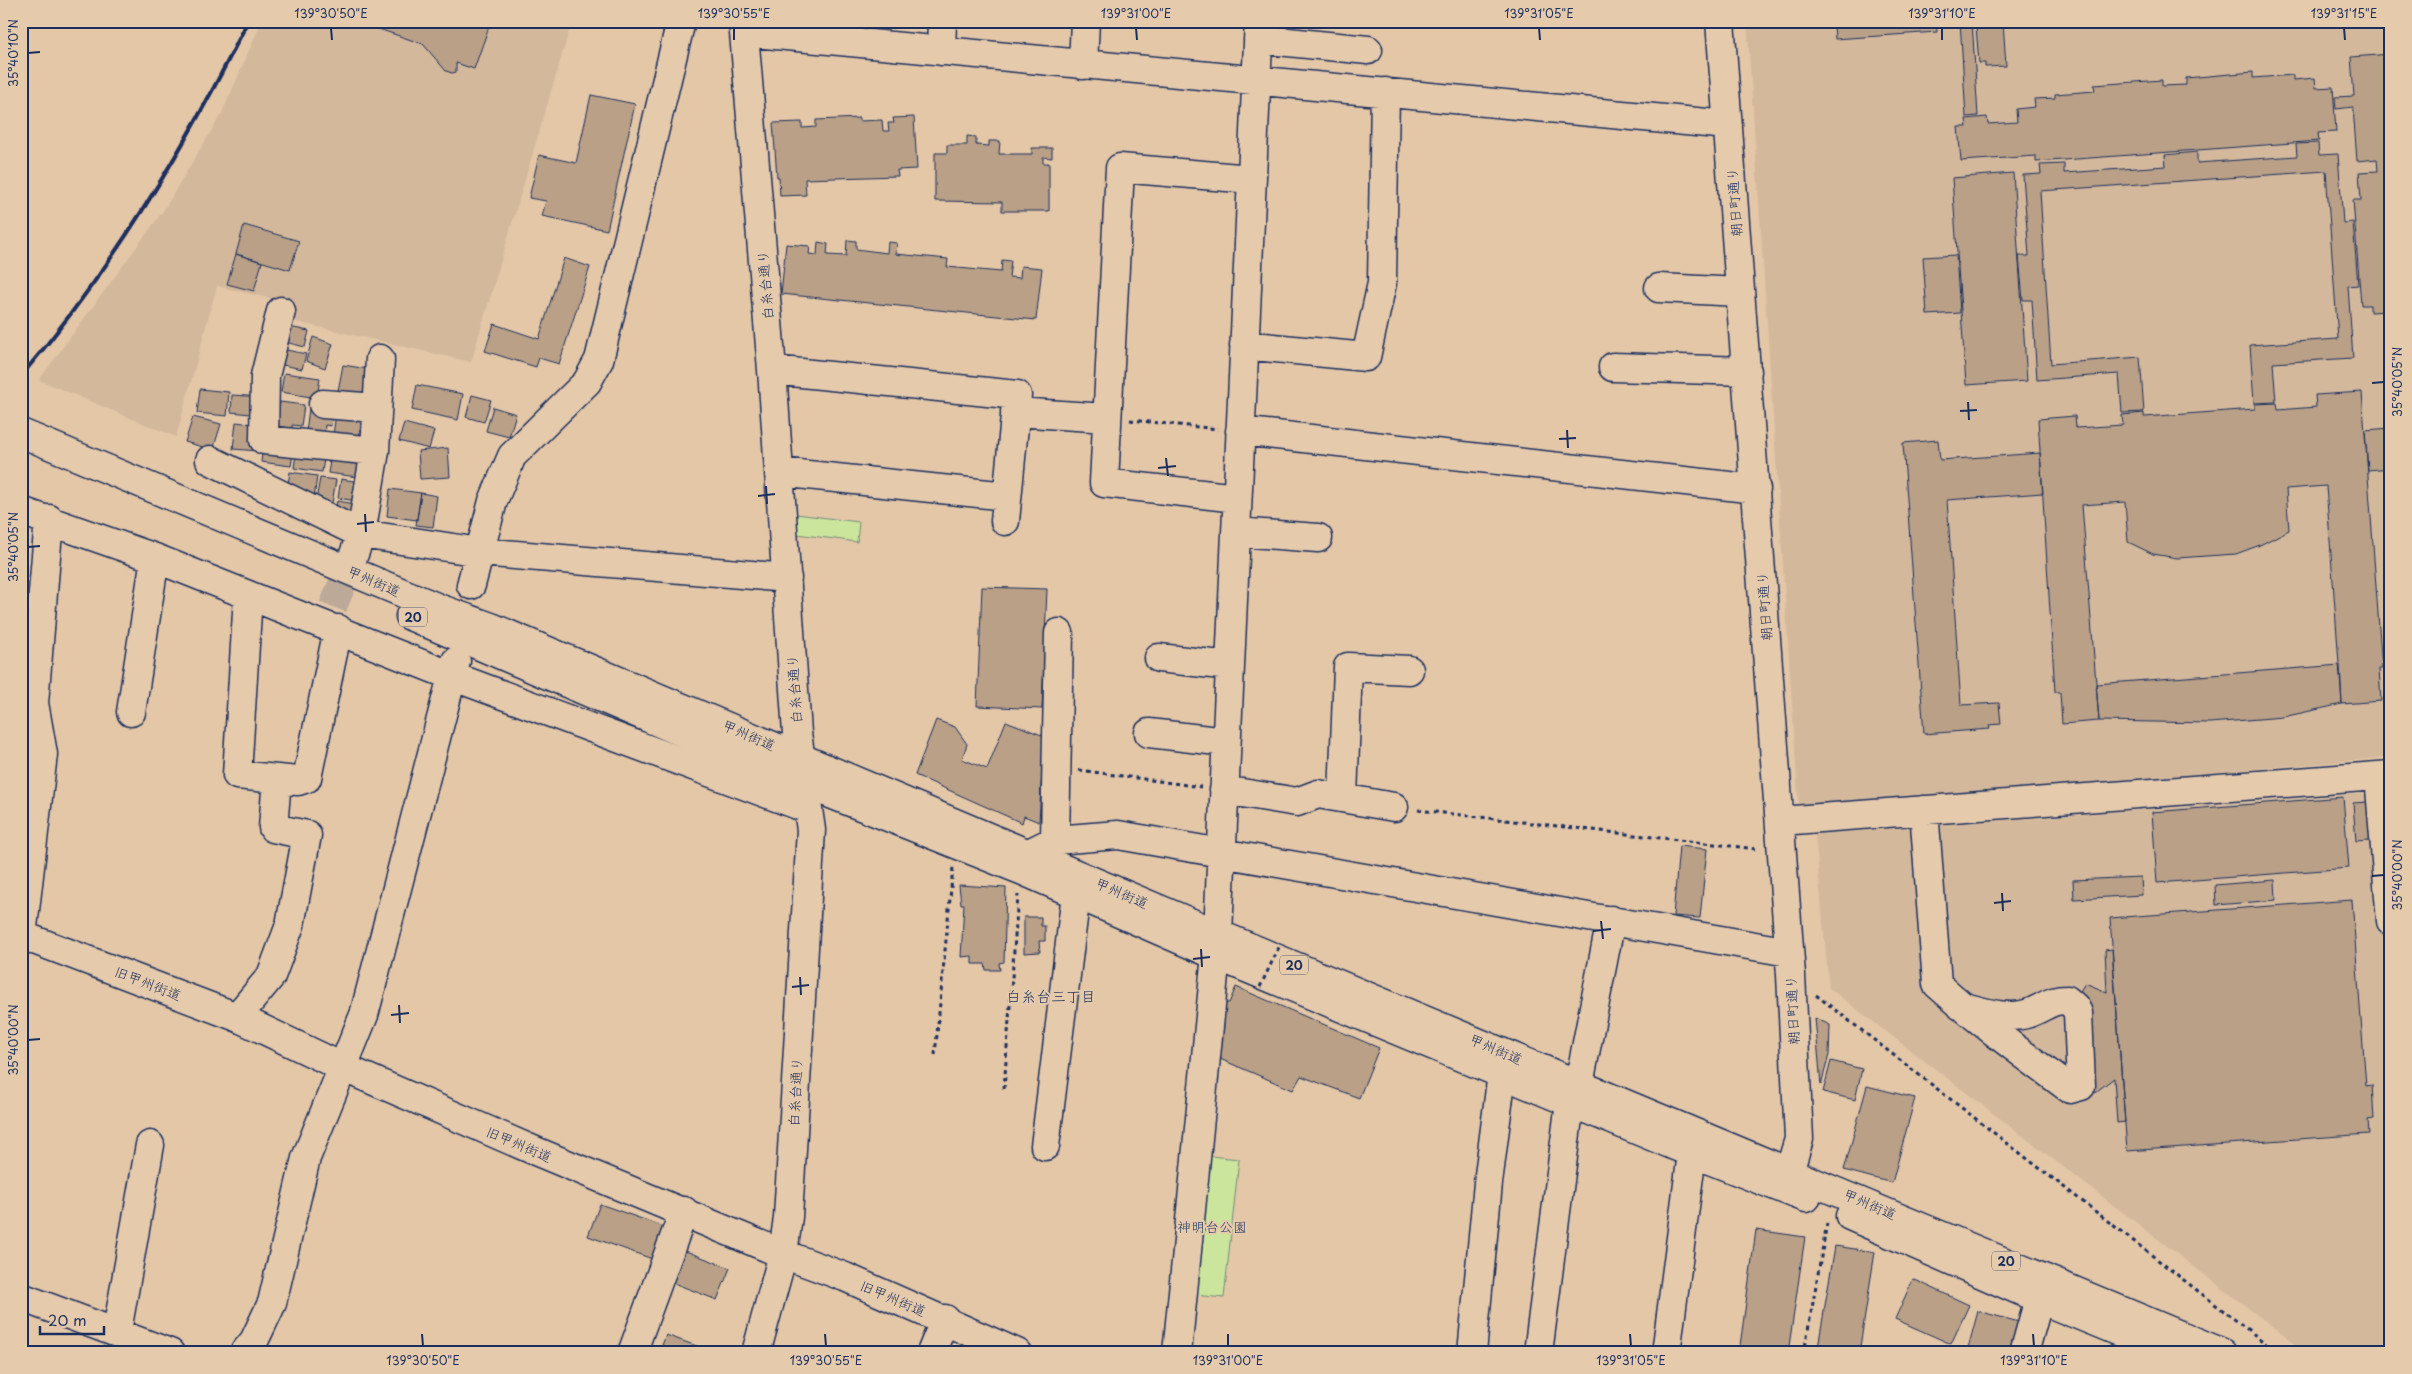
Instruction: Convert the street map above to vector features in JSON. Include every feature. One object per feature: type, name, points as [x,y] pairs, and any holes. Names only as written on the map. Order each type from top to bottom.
[{"type":"main road","points":[[471,585],[493,501],[512,456],[587,382],[599,360],[681,21]]},
{"type":"main road","points":[[940,51],[942,21]]},
{"type":"main road","points":[[1083,65],[1085,21]]},
{"type":"main road","name":"朝日町通り","points":[[1720,21],[1790,963],[1799,1139],[1787,1180]]},
{"type":"main road","points":[[744,27],[940,51],[1728,125]]},
{"type":"main road","name":"白糸台通り","points":[[744,27],[772,370],[800,756],[811,830],[788,1217],[782,1254],[756,1353]]},
{"type":"main road","points":[[1177,1353],[1216,944],[1258,30],[1368,50]]},
{"type":"main road","points":[[1244,345],[1366,357],[1382,283],[1385,92]]},
{"type":"main road","points":[[1237,498],[1104,483],[1120,168],[1251,179]]},
{"type":"main road","points":[[1659,288],[1740,292]]},
{"type":"main road","points":[[281,310],[265,376],[264,440],[375,451]]},
{"type":"main road","points":[[357,545],[375,451],[380,359]]},
{"type":"main road","points":[[1614,367],[1747,372]]},
{"type":"main road","points":[[772,370],[1017,395],[1006,508],[779,472]]},
{"type":"main road","points":[[323,404],[377,408]]},
{"type":"main road","points":[[1015,412],[1107,418]]},
{"type":"main road","points":[[1240,431],[1756,489]]},
{"type":"main road","name":"甲州街道","points":[[21,433],[441,609],[491,627],[1029,853],[1216,944],[1502,1073],[1575,1093],[1692,1153],[1787,1180],[1830,1208],[2039,1299],[2171,1353]]},
{"type":"main road","name":"甲州街道","points":[[21,450],[806,797],[861,808],[1021,870],[1076,894],[1216,944],[1787,1180],[2223,1353]]},
{"type":"main road","points":[[210,460],[357,545],[480,552],[787,578]]},
{"type":"main road","points":[[21,511],[49,519],[155,558],[248,596],[333,620],[454,668],[806,797]]},
{"type":"main road","points":[[22,936],[43,754],[34,703],[49,519]]},
{"type":"main road","points":[[1236,532],[1318,538]]},
{"type":"main road","points":[[131,712],[155,558]]},
{"type":"main road","points":[[248,596],[237,775],[298,781],[307,778],[333,620]]},
{"type":"main road","points":[[1055,840],[1059,633]]},
{"type":"main road","points":[[1159,658],[1230,666]]},
{"type":"main road","points":[[1343,797],[1348,667],[1409,670]]},
{"type":"main road","points":[[244,1353],[254,1341],[272,1303],[306,1158],[364,1015],[454,668]]},
{"type":"main road","points":[[1149,733],[1226,742]]},
{"type":"main road","points":[[1780,821],[2385,776],[2391,921]]},
{"type":"main road","points":[[237,1017],[271,976],[290,925],[307,835],[273,828],[277,779]]},
{"type":"main road","points":[[1224,790],[1298,802],[1318,794],[1394,807]]},
{"type":"main road","points":[[1924,810],[1937,984],[1960,1006],[2021,1054],[2070,1089],[2081,1086],[2078,1014],[2075,1007],[2067,1000],[2056,1000],[2043,1004],[2034,1011],[2024,1024],[2020,1042],[2021,1054]]},
{"type":"main road","points":[[1029,853],[1055,840],[1118,835],[1611,920],[1790,963]]},
{"type":"main road","points":[[1045,1146],[1076,894]]},
{"type":"main road","points":[[1538,1353],[1575,1093],[1611,920]]},
{"type":"main road","name":"旧甲州街道","points":[[22,936],[237,1017],[342,1067],[533,1150],[782,1254],[845,1277],[944,1319],[1017,1353]]},
{"type":"main road","points":[[1960,1006],[1999,1015],[2016,1015],[2034,1011]]},
{"type":"main road","points":[[1472,1353],[1488,1182],[1502,1073]]},
{"type":"main road","points":[[117,1331],[150,1145]]},
{"type":"main road","points":[[1666,1353],[1692,1153]]},
{"type":"main road","points":[[632,1353],[684,1212]]},
{"type":"main road","points":[[21,1297],[117,1331],[170,1353]]},
{"type":"main road","points":[[2024,1353],[2039,1299]]},
{"type":"main road","points":[[931,1353],[944,1319]]},
{"type":"path","points":[[1107,418],[1240,431]]},
{"type":"path","points":[[1056,767],[1224,790]]},
{"type":"path","points":[[1394,807],[1782,852]]},
{"type":"path","points":[[935,1055],[953,861]]},
{"type":"path","points":[[1004,1089],[1018,886]]},
{"type":"path","points":[[1260,988],[1280,945]]},
{"type":"path","points":[[1790,963],[2278,1353]]},
{"type":"path","points":[[1804,1353],[1830,1208]]},
{"type":"shaded area","points":[[262,21],[572,21],[471,362],[288,320],[290,303],[217,286],[176,437],[39,380],[163,211],[222,113]]},
{"type":"shaded area","points":[[1747,21],[2391,21],[2391,757],[1799,809]]},
{"type":"shaded area","points":[[2391,792],[2391,1353],[2307,1353],[1829,988],[1815,834]]},
{"type":"green space","points":[[796,514],[859,522],[857,542],[797,534]]},
{"type":"green space","name":"神明台公園","points":[[1200,1155],[1239,1159],[1224,1298],[1185,1294]]},
{"type":"building","points":[[355,21],[491,21],[474,69],[456,63],[456,72],[452,73],[446,71],[423,44]]},
{"type":"building","points":[[1816,21],[1936,21],[1937,32],[1835,39],[1834,25],[1817,26]]},
{"type":"building","points":[[1960,21],[1972,21],[1978,116],[1966,117]]},
{"type":"building","points":[[1983,21],[2003,21],[2006,66],[1985,67],[1985,63],[1979,63],[1976,27],[1983,27]]},
{"type":"building","points":[[2391,54],[2391,321],[2390,311],[2370,312],[2370,305],[2361,305],[2353,200],[2361,200],[2359,172],[2378,171],[2377,159],[2357,161],[2353,107],[2336,109],[2335,97],[2354,96],[2351,57]]},
{"type":"building","points":[[2253,72],[2253,78],[2293,75],[2293,80],[2315,78],[2316,88],[2333,87],[2336,132],[2318,133],[2319,141],[2036,162],[2036,156],[1961,161],[1958,127],[1967,127],[1966,119],[1987,117],[1988,124],[2017,122],[2016,109],[2035,107],[2034,99],[2055,98],[2055,94],[2095,91],[2094,85],[2162,80],[2162,86],[2186,85],[2186,78]]},
{"type":"building","points":[[591,95],[635,104],[607,230],[542,216],[546,201],[529,198],[539,155],[576,163]]},
{"type":"building","points":[[914,117],[917,169],[897,170],[898,176],[805,179],[806,195],[780,196],[773,123],[802,122],[802,128],[816,127],[816,120],[859,118],[859,121],[882,120],[883,131],[889,131],[888,123],[894,123],[893,118]]},
{"type":"building","points":[[967,136],[976,137],[976,145],[989,146],[989,141],[1000,141],[999,154],[1032,154],[1032,148],[1052,148],[1052,158],[1043,157],[1043,163],[1049,163],[1049,211],[1002,211],[1002,202],[935,201],[935,153],[947,153],[947,145],[967,145]]},
{"type":"building","points":[[2318,143],[2319,155],[2338,154],[2343,223],[2353,222],[2358,285],[2348,286],[2353,358],[2273,363],[2276,402],[2254,403],[2250,345],[2338,339],[2326,171],[2040,191],[2051,364],[2140,357],[2144,412],[2122,413],[2119,374],[2037,380],[2032,300],[2023,300],[2019,256],[2029,256],[2023,175],[2041,174],[2040,165],[2064,164],[2064,173],[2166,166],[2165,155],[2197,152],[2197,163],[2297,156],[2296,144]]},
{"type":"building","points":[[2013,173],[2027,381],[1966,385],[1952,178]]},
{"type":"building","points":[[244,225],[299,241],[290,270],[236,254]]},
{"type":"building","points":[[847,240],[856,241],[856,249],[887,253],[888,242],[897,243],[896,254],[948,259],[947,267],[1001,272],[1002,260],[1011,261],[1009,277],[1020,278],[1021,266],[1042,268],[1036,320],[781,294],[786,244],[810,246],[809,254],[817,255],[818,242],[828,244],[827,255],[846,256]]},
{"type":"building","points":[[236,254],[262,262],[254,291],[227,284]]},
{"type":"building","points":[[1956,255],[1960,313],[1927,315],[1923,257]]},
{"type":"building","points":[[564,258],[590,267],[559,364],[539,358],[536,367],[485,351],[494,324],[539,339]]},
{"type":"building","points":[[284,326],[309,331],[305,347],[281,341]]},
{"type":"building","points":[[313,337],[333,344],[325,368],[306,361]]},
{"type":"building","points":[[281,349],[306,354],[302,369],[278,364]]},
{"type":"building","points":[[343,365],[368,369],[364,396],[338,391]]},
{"type":"building","points":[[284,373],[320,378],[317,398],[281,392]]},
{"type":"building","points":[[417,385],[463,394],[458,420],[412,410]]},
{"type":"building","points":[[200,389],[229,392],[227,416],[197,413]]},
{"type":"building","points":[[2362,392],[2382,669],[2379,669],[2381,701],[2342,704],[2326,486],[2286,489],[2289,530],[2260,545],[2236,554],[2177,558],[2153,554],[2128,542],[2125,502],[2082,505],[2099,721],[2062,724],[2060,692],[2055,692],[2038,419],[2075,416],[2076,428],[2123,425],[2122,415],[2144,413],[2144,417],[2255,409],[2255,404],[2277,403],[2278,410],[2316,407],[2315,395]]},
{"type":"building","points":[[232,395],[262,397],[260,415],[231,412]]},
{"type":"building","points":[[472,395],[491,400],[484,422],[466,417]]},
{"type":"building","points":[[280,402],[304,405],[301,426],[292,425],[292,429],[277,427]]},
{"type":"building","points":[[493,407],[516,414],[509,437],[486,431]]},
{"type":"building","points":[[309,409],[333,412],[331,426],[325,425],[324,435],[306,432]]},
{"type":"building","points":[[336,414],[362,418],[359,438],[333,435]]},
{"type":"building","points":[[193,417],[221,424],[213,450],[185,442]]},
{"type":"building","points":[[236,422],[261,425],[258,451],[233,449]]},
{"type":"building","points":[[404,423],[434,431],[429,449],[399,441]]},
{"type":"building","points":[[2391,428],[2391,468],[2368,470],[2365,430]]},
{"type":"building","points":[[1938,440],[1940,460],[2040,453],[2043,493],[1947,500],[1961,705],[1999,703],[2001,724],[1989,725],[1990,729],[1924,734],[1903,443]]},
{"type":"building","points":[[263,444],[294,448],[291,466],[261,462]]},
{"type":"building","points":[[297,448],[325,452],[322,472],[294,468]]},
{"type":"building","points":[[448,448],[450,477],[420,479],[418,451]]},
{"type":"building","points":[[331,455],[368,460],[365,478],[328,473]]},
{"type":"building","points":[[290,472],[317,476],[314,499],[287,490]]},
{"type":"building","points":[[320,478],[336,480],[331,509],[315,506]]},
{"type":"building","points":[[341,479],[360,482],[357,501],[338,498]]},
{"type":"building","points":[[390,489],[421,493],[417,520],[387,516]]},
{"type":"building","points":[[421,493],[437,496],[433,527],[416,525]]},
{"type":"building","points":[[337,501],[362,505],[358,525],[335,513]]},
{"type":"building","points":[[982,587],[1047,589],[1042,709],[977,706]]},
{"type":"building","points":[[2340,665],[2342,704],[2283,717],[2210,723],[2099,721],[2096,684]]},
{"type":"building","points":[[2388,678],[2391,678],[2391,695],[2389,695]]},
{"type":"building","points":[[936,720],[955,727],[967,744],[962,759],[987,769],[1006,721],[1044,736],[1039,822],[1024,816],[1022,823],[915,775]]},
{"type":"building","points":[[2343,797],[2349,868],[2157,883],[2152,812]]},
{"type":"building","points":[[2367,802],[2370,840],[2356,841],[2353,803]]},
{"type":"building","points":[[1679,846],[1707,849],[1700,918],[1673,916]]},
{"type":"building","points":[[2141,877],[2142,895],[2074,899],[2073,880]]},
{"type":"building","points":[[2275,880],[2276,900],[2216,905],[2215,885]]},
{"type":"building","points":[[959,885],[1006,888],[1004,962],[999,963],[1000,970],[986,970],[985,964],[972,964],[972,956],[961,957],[964,904],[961,904]]},
{"type":"building","points":[[2352,900],[2366,1086],[2372,1085],[2374,1119],[2368,1120],[2369,1134],[2127,1151],[2110,918]]},
{"type":"building","points":[[1024,917],[1041,917],[1041,926],[1045,926],[1045,941],[1039,941],[1040,952],[1024,953]]},
{"type":"building","points":[[2112,949],[2125,1122],[2117,1123],[2114,1078],[2093,1094],[2088,1084],[2079,993],[2085,983],[2107,992],[2105,950]]},
{"type":"building","points":[[1236,987],[1379,1048],[1359,1098],[1301,1076],[1293,1090],[1213,1056],[1223,1003],[1229,1003]]},
{"type":"building","points":[[1815,1018],[1830,1025],[1829,1055],[1821,1085]]},
{"type":"building","points":[[1831,1061],[1862,1069],[1855,1100],[1823,1092]]},
{"type":"building","points":[[1867,1086],[1915,1098],[1892,1183],[1844,1170]]},
{"type":"building","points":[[600,1204],[670,1229],[658,1261],[588,1236]]},
{"type":"building","points":[[1756,1230],[1805,1237],[1788,1353],[1739,1353]]},
{"type":"building","points":[[1835,1246],[1875,1252],[1859,1353],[1817,1353]]},
{"type":"building","points":[[683,1250],[730,1268],[717,1300],[671,1282]]},
{"type":"building","points":[[1913,1279],[1969,1305],[1951,1344],[1895,1319]]},
{"type":"building","points":[[1978,1311],[2019,1322],[2010,1353],[1967,1352]]},
{"type":"building","points":[[666,1335],[716,1353],[659,1353]]},
{"type":"tunnel","points":[[333,607],[353,557]]},
{"type":"railway","points":[[21,376],[86,293],[145,206],[199,115],[248,21]]},
{"type":"district","name":"白糸台三丁目","points":[[1051,995]]}]
